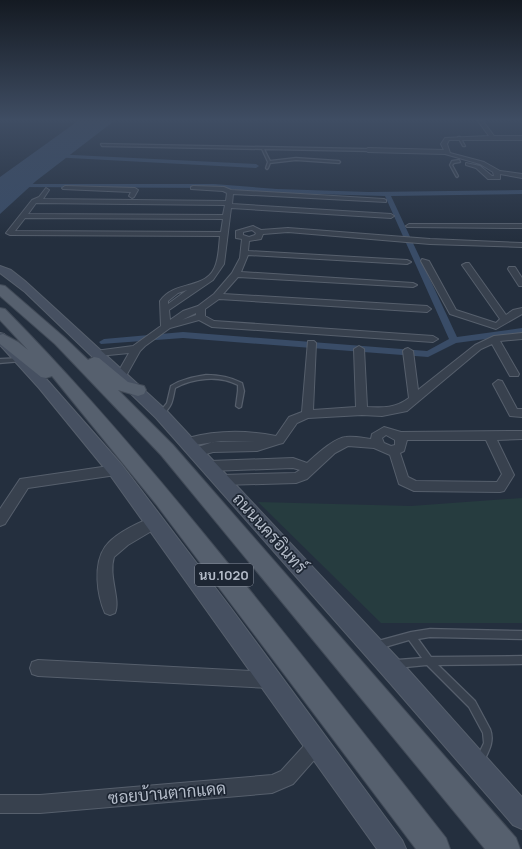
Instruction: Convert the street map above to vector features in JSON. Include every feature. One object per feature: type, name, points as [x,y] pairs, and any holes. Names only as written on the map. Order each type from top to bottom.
[{"type":"main road","name":"ถนนนครอินทร์","points":[[0,269],[6,272],[34,296],[122,374],[161,414],[389,665],[522,816]]},
{"type":"main road","name":"ถนนนครอินทร์","points":[[0,289],[60,341],[167,450],[505,849]]},
{"type":"main road","name":"นบ.1020","points":[[0,312],[72,389],[140,468],[325,704],[435,849]]},
{"type":"main road","points":[[1,338],[13,345],[46,373],[72,389]]},
{"type":"main road","name":"นบ.1020","points":[[1,338],[22,360],[116,470],[271,680],[393,849]]},
{"type":"main road","points":[[60,341],[79,349],[123,386],[138,390]]},
{"type":"street","points":[[464,161],[478,168],[490,178],[498,178],[496,171]]},
{"type":"street","points":[[470,161],[482,163],[496,171],[522,176]]},
{"type":"street","points":[[65,188],[135,190],[131,199]]},
{"type":"street","points":[[193,188],[224,189],[230,192],[384,201]]},
{"type":"street","points":[[46,190],[41,198],[34,201],[10,233],[223,234]]},
{"type":"street","points":[[166,328],[165,309],[179,302],[212,278],[218,267],[230,192]]},
{"type":"street","points":[[34,201],[131,199],[391,216]]},
{"type":"street","points":[[23,216],[225,217]]},
{"type":"street","points":[[409,226],[522,226]]},
{"type":"street","points":[[260,232],[257,238],[246,239],[239,236],[240,231],[248,228],[260,232],[267,230],[466,244],[522,245]]},
{"type":"street","points":[[122,374],[136,349],[166,328],[200,312],[217,296],[236,274],[244,258],[246,239]]},
{"type":"street","points":[[245,253],[406,262]]},
{"type":"street","points":[[425,261],[453,312],[496,326]]},
{"type":"street","points":[[466,265],[505,320]]},
{"type":"street","points":[[512,269],[522,284]]},
{"type":"street","points":[[236,274],[413,284]]},
{"type":"street","points":[[217,296],[427,309]]},
{"type":"street","points":[[192,447],[257,446],[280,440],[293,420],[306,414],[362,411],[382,412],[403,408],[478,347],[496,326],[516,312],[522,311]]},
{"type":"street","points":[[200,312],[212,324],[432,339]]},
{"type":"street","points":[[478,347],[494,339],[522,336]]},
{"type":"street","points":[[494,339],[514,374]]},
{"type":"street","points":[[306,414],[311,343]]},
{"type":"street","points":[[98,354],[136,349]]},
{"type":"street","points":[[359,349],[362,411]]},
{"type":"street","points":[[408,351],[414,398]]},
{"type":"street","points":[[498,384],[514,413],[522,413]]},
{"type":"street","points":[[377,444],[376,437],[384,431],[392,432],[399,436],[522,436]]},
{"type":"street","points":[[216,473],[296,478],[304,475],[309,468],[331,450],[346,442],[377,444],[386,450],[394,451],[402,445],[399,436]]},
{"type":"street","points":[[394,451],[403,480],[414,486],[500,487],[508,475],[490,436]]},
{"type":"street","points":[[216,473],[293,463],[309,468]]},
{"type":"street","points":[[1,514],[24,482],[116,470]]},
{"type":"street","points":[[110,608],[106,567],[109,553],[122,542],[155,522]]},
{"type":"street","points":[[38,668],[271,680]]},
{"type":"street","name":"ซอยบ้านตากแดด","points":[[0,804],[40,804],[272,784],[287,778],[317,744]]},
{"type":"lane","points":[[267,168],[269,162],[288,161]]},
{"type":"lane","points":[[309,161],[339,162]]},
{"type":"lane","points":[[457,161],[451,165],[457,176]]},
{"type":"lane","points":[[0,361],[22,360]]},
{"type":"lane","points":[[161,414],[173,399],[173,387],[179,383],[213,377],[226,377],[240,384],[241,391],[239,406]]},
{"type":"lane","points":[[372,647],[411,636],[430,633],[522,635]]},
{"type":"lane","points":[[411,636],[429,661],[472,704],[487,732],[488,743],[477,765]]},
{"type":"lane","points":[[389,665],[429,661],[522,660]]},
{"type":"green space","points":[[522,498],[522,623],[381,623],[258,502],[411,506]]},
{"type":"water","points":[[23,161],[62,161],[36,181],[0,214],[0,177]]},
{"type":"waterway","points":[[147,161],[256,166]]},
{"type":"waterway","points":[[17,186],[214,186],[277,191],[369,194],[522,192]]},
{"type":"waterway","points":[[387,194],[454,340]]},
{"type":"waterway","points":[[454,340],[522,331]]},
{"type":"waterway","points":[[104,342],[183,335],[428,354],[454,340]]}]
